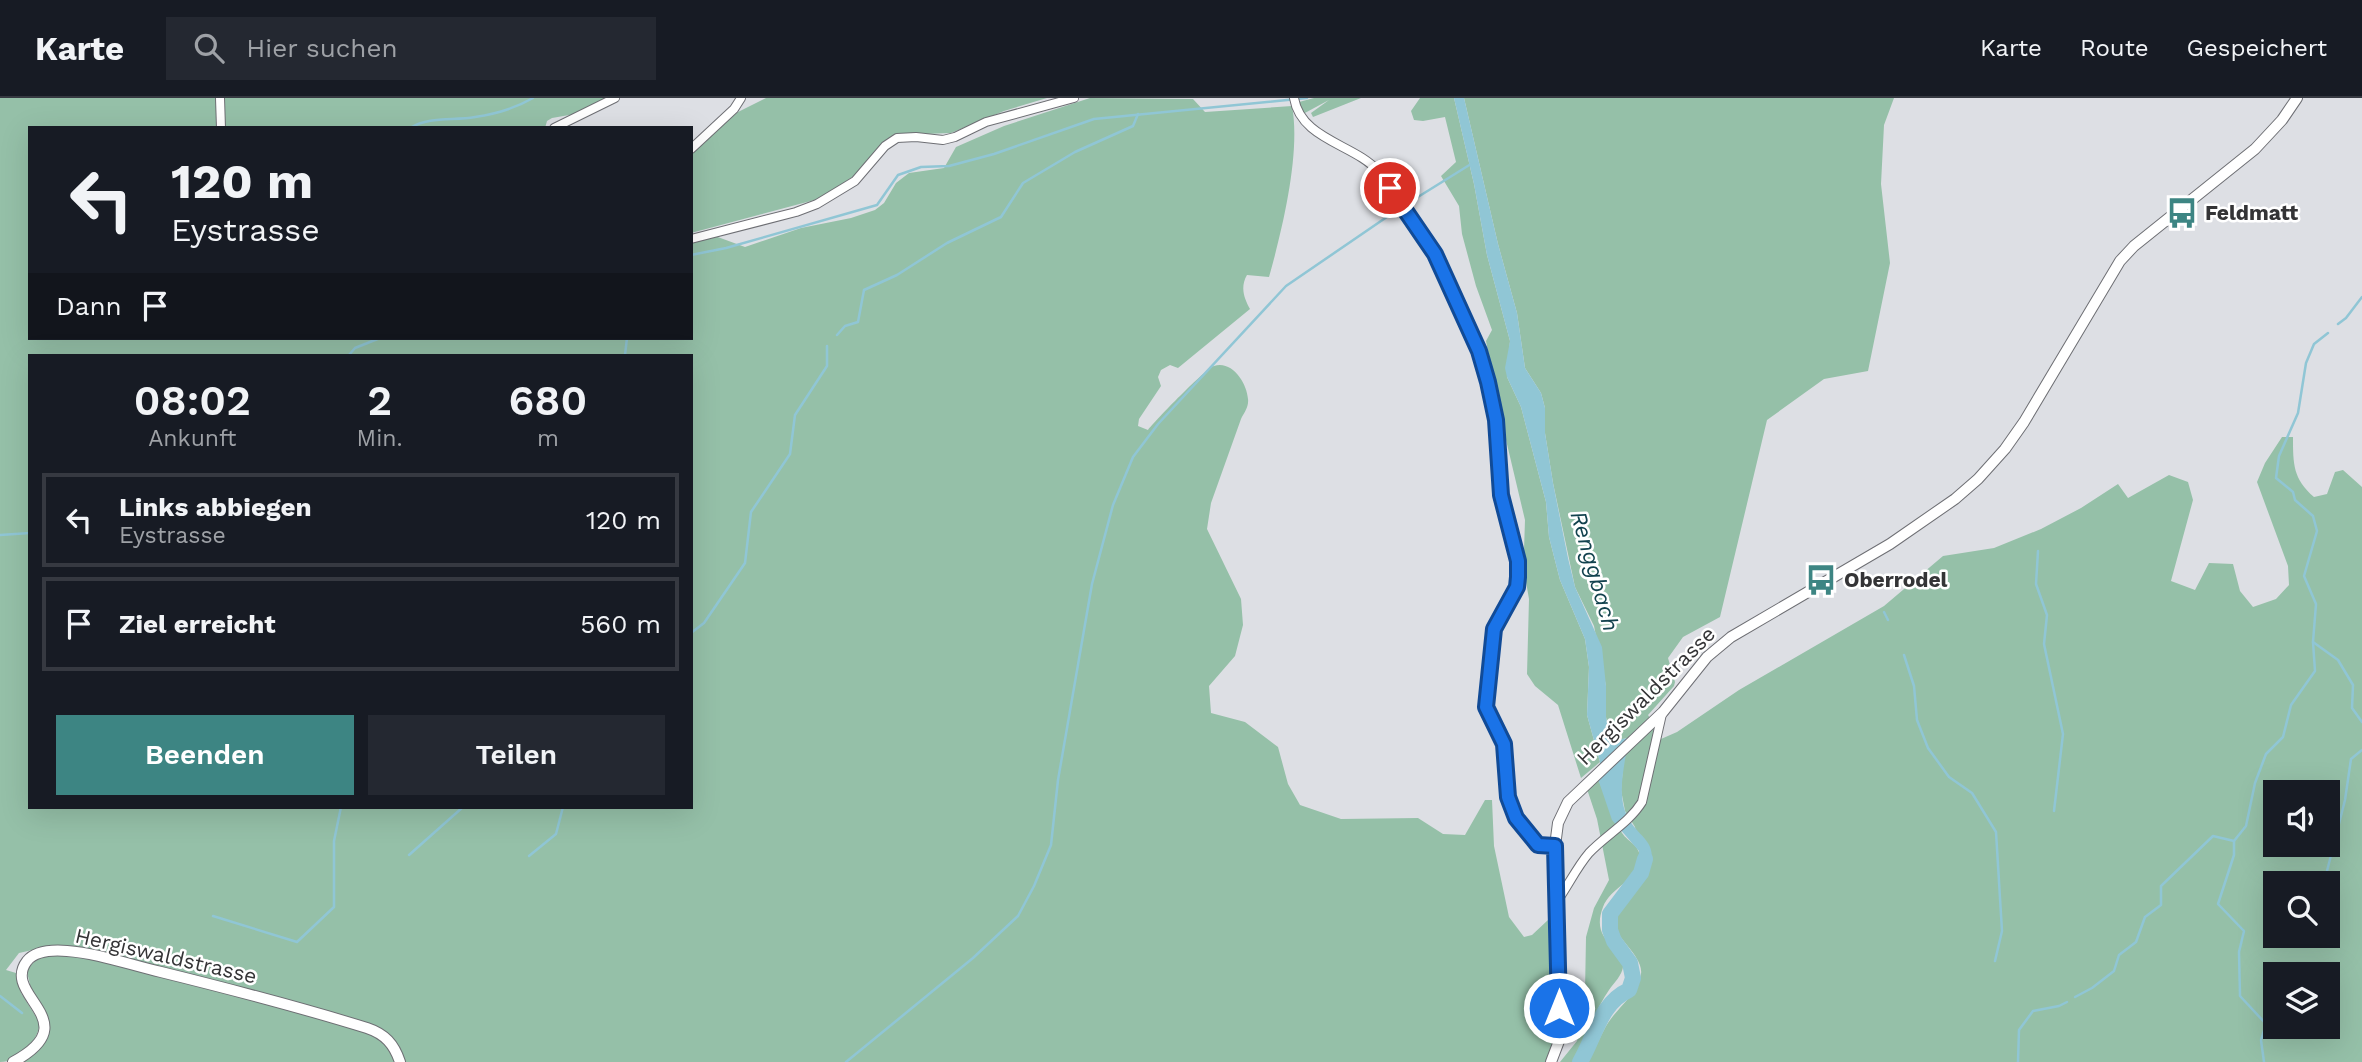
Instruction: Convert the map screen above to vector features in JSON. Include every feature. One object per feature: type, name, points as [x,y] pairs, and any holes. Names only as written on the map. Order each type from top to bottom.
[{"type":"street","points":[[220,98],[221,126]]},
{"type":"street","points":[[558,126],[615,98]]},
{"type":"street","points":[[693,147],[734,109],[741,98]]},
{"type":"street","points":[[693,238],[817,205],[855,181],[885,146],[897,138],[943,140],[986,122],[1074,98]]},
{"type":"street","points":[[1294,98],[1300,117],[1334,145],[1366,160],[1379,172],[1435,254],[1479,351],[1496,420],[1503,510],[1518,561],[1517,587],[1492,637],[1486,707],[1504,744],[1508,797],[1516,818],[1538,845],[1555,846]]},
{"type":"street","name":"Hergiswaldstrasse","points":[[1550,1062],[1559,1041],[1555,846],[1558,823],[1568,802],[1663,712],[1707,657],[1731,637],[1890,544],[1955,499],[1978,479],[2005,449],[2024,422],[2120,261],[2141,240],[2255,149],[2282,120],[2297,98]]},
{"type":"street","points":[[1558,900],[1577,867],[1592,850],[1636,813],[1642,802],[1663,712]]},
{"type":"street","name":"Hergiswaldstrasse","points":[[13,1062],[38,1044],[44,1030],[41,1016],[23,986],[24,965],[33,956],[58,951],[86,954],[178,976],[367,1028],[390,1041],[400,1062]]},
{"type":"green space","points":[[0,98],[217,98],[218,126],[28,126],[28,340],[693,340],[693,242],[715,236],[745,247],[801,228],[851,218],[875,210],[884,203],[896,183],[909,173],[944,168],[956,147],[1004,126],[1090,98],[1193,99],[1205,112],[1292,106],[1292,169],[1269,277],[1247,275],[1244,292],[1250,309],[1178,368],[1170,365],[1161,370],[1158,377],[1161,386],[1139,419],[1138,426],[1148,430],[1191,385],[1214,366],[1227,366],[1245,386],[1248,405],[1211,503],[1207,529],[1241,599],[1243,625],[1235,656],[1209,686],[1211,713],[1245,722],[1278,747],[1288,784],[1300,805],[1341,819],[1418,818],[1443,834],[1465,835],[1485,800],[1492,800],[1494,846],[1509,917],[1524,937],[1532,935],[1548,920],[1552,924],[1554,1015],[1547,1062],[403,1062],[393,1038],[383,1030],[179,973],[37,949],[19,953],[6,970],[16,973],[21,993],[40,1023],[27,1050],[8,1061],[0,1062]]},
{"type":"green space","points":[[223,98],[610,98],[575,114],[552,118],[546,126],[225,126]]},
{"type":"green space","points":[[766,98],[1047,98],[1004,111],[951,133],[899,135],[888,139],[861,171],[822,198],[693,232],[693,149],[738,112]]},
{"type":"green space","points":[[1314,98],[1361,98],[1313,117],[1311,113],[1329,100],[1303,114],[1299,102]]},
{"type":"green space","points":[[1420,98],[1454,98],[1487,255],[1510,341],[1507,377],[1521,407],[1546,502],[1549,537],[1560,580],[1585,639],[1589,667],[1587,715],[1600,762],[1581,778],[1558,705],[1535,686],[1527,674],[1529,599],[1522,559],[1525,520],[1486,341],[1492,330],[1476,286],[1462,234],[1459,206],[1441,176],[1456,162],[1445,117],[1414,120],[1411,111]]},
{"type":"green space","points":[[1464,98],[1894,98],[1884,125],[1881,184],[1890,263],[1868,371],[1824,379],[1767,420],[1720,617],[1683,637],[1668,658],[1674,686],[1648,715],[1650,718],[1628,738],[1617,740],[1608,728],[1606,686],[1594,626],[1575,587],[1553,483],[1545,433],[1545,408],[1541,393],[1525,368],[1517,313]]},
{"type":"green space","points":[[2282,437],[2293,437],[2293,455],[2298,477],[2314,497],[2327,494],[2335,472],[2343,470],[2362,487],[2362,1062],[1588,1062],[1605,1028],[1635,989],[1641,974],[1637,958],[1619,935],[1613,920],[1618,908],[1645,880],[1635,827],[1625,811],[1621,790],[1624,756],[1656,725],[1654,733],[1661,739],[1677,732],[1739,690],[1884,606],[1943,556],[1994,548],[2041,529],[2118,484],[2128,498],[2169,475],[2188,482],[2193,500],[2171,581],[2195,590],[2209,563],[2233,564],[2240,591],[2253,607],[2276,599],[2289,585],[2288,566],[2257,482],[2265,463]]},
{"type":"green space","points":[[1598,779],[1618,827],[1636,847],[1640,858],[1636,872],[1607,900],[1600,919],[1604,936],[1622,960],[1622,970],[1599,1007],[1575,1062],[1560,1062],[1577,1041],[1588,1007],[1585,992],[1586,937],[1594,908],[1609,880],[1597,819],[1587,789]]},
{"type":"green space","points":[[58,955],[78,956],[342,1023],[384,1039],[397,1062],[20,1062],[44,1042],[27,972],[40,959]]},
{"type":"water","points":[[1454,98],[1464,98],[1517,313],[1525,368],[1541,393],[1545,408],[1545,433],[1568,558],[1575,587],[1602,647],[1608,728],[1617,740],[1628,738],[1622,799],[1628,819],[1650,847],[1652,855],[1645,880],[1633,876],[1639,866],[1639,851],[1612,820],[1598,779],[1600,762],[1587,715],[1589,667],[1585,639],[1560,580],[1549,537],[1546,502],[1521,407],[1507,377],[1505,368],[1510,341],[1487,255]]},
{"type":"waterway","points":[[414,126],[434,120],[490,114],[533,98]]},
{"type":"waterway","points":[[693,255],[726,248],[877,205],[898,175],[921,167],[949,166],[994,154],[1094,119],[1307,98]]},
{"type":"waterway","points":[[837,335],[845,326],[858,322],[864,290],[897,275],[947,243],[1001,217],[1023,183],[1075,152],[1133,126],[1138,114]]},
{"type":"waterway","points":[[1405,205],[1471,164]]},
{"type":"waterway","points":[[846,1062],[973,958],[1018,916],[1034,886],[1051,845],[1058,780],[1092,584],[1113,505],[1133,457],[1158,424],[1286,286],[1400,208]]},
{"type":"waterway","points":[[2338,324],[2362,297]]},
{"type":"waterway","points":[[2264,1062],[2261,1040],[2266,1024],[2240,996],[2239,952],[2244,931],[2218,904],[2234,855],[2234,841],[2246,826],[2255,783],[2266,754],[2283,737],[2291,705],[2315,671],[2313,642],[2316,604],[2304,576],[2317,531],[2313,516],[2295,500],[2293,492],[2276,478],[2279,456],[2298,413],[2306,363],[2314,344],[2328,333]]},
{"type":"waterway","points":[[350,354],[355,348],[375,340]]},
{"type":"waterway","points":[[625,354],[627,340]]},
{"type":"waterway","points":[[693,631],[704,623],[745,563],[751,512],[790,454],[795,415],[827,366],[827,346]]},
{"type":"waterway","points":[[0,535],[28,533]]},
{"type":"waterway","points":[[2038,551],[2036,584],[2047,615],[2044,644],[2063,734],[2054,811]]},
{"type":"waterway","points":[[1884,612],[1888,620]]},
{"type":"waterway","points":[[2313,642],[2338,660],[2353,685],[2352,708],[2362,722]]},
{"type":"waterway","points":[[1904,655],[1914,686],[1917,720],[1928,748],[1949,777],[1972,793],[1996,832],[2002,931],[1995,961]]},
{"type":"waterway","points":[[2327,871],[2345,800],[2351,759],[2362,750]]},
{"type":"waterway","points":[[213,916],[297,942],[334,907],[334,841],[341,809]]},
{"type":"waterway","points":[[409,855],[461,809]]},
{"type":"waterway","points":[[529,856],[556,834],[562,809]]},
{"type":"waterway","points":[[2075,997],[2114,971],[2119,955],[2136,942],[2145,917],[2161,905],[2161,886],[2213,836],[2234,841]]},
{"type":"waterway","name":"Renggbach","points":[[1580,1062],[1599,1021],[1611,1003],[1629,990],[1633,978],[1630,963],[1614,941],[1610,930],[1610,914],[1641,873],[1645,859]]},
{"type":"waterway","points":[[0,996],[22,1013]]},
{"type":"waterway","points":[[2018,1062],[2019,1030],[2033,1011],[2067,1002]]},
{"type":"place","name":"Feldmatt","points":[[2182,213]]},
{"type":"place","name":"Oberrodel","points":[[1821,580]]},
{"type":"route","points":[[1390,188],[1435,254],[1479,351],[1496,420],[1503,510],[1515,547],[1518,577],[1517,587],[1492,637],[1486,707],[1500,732],[1507,755],[1508,797],[1516,818],[1538,845],[1555,846],[1559,1008]]}]
